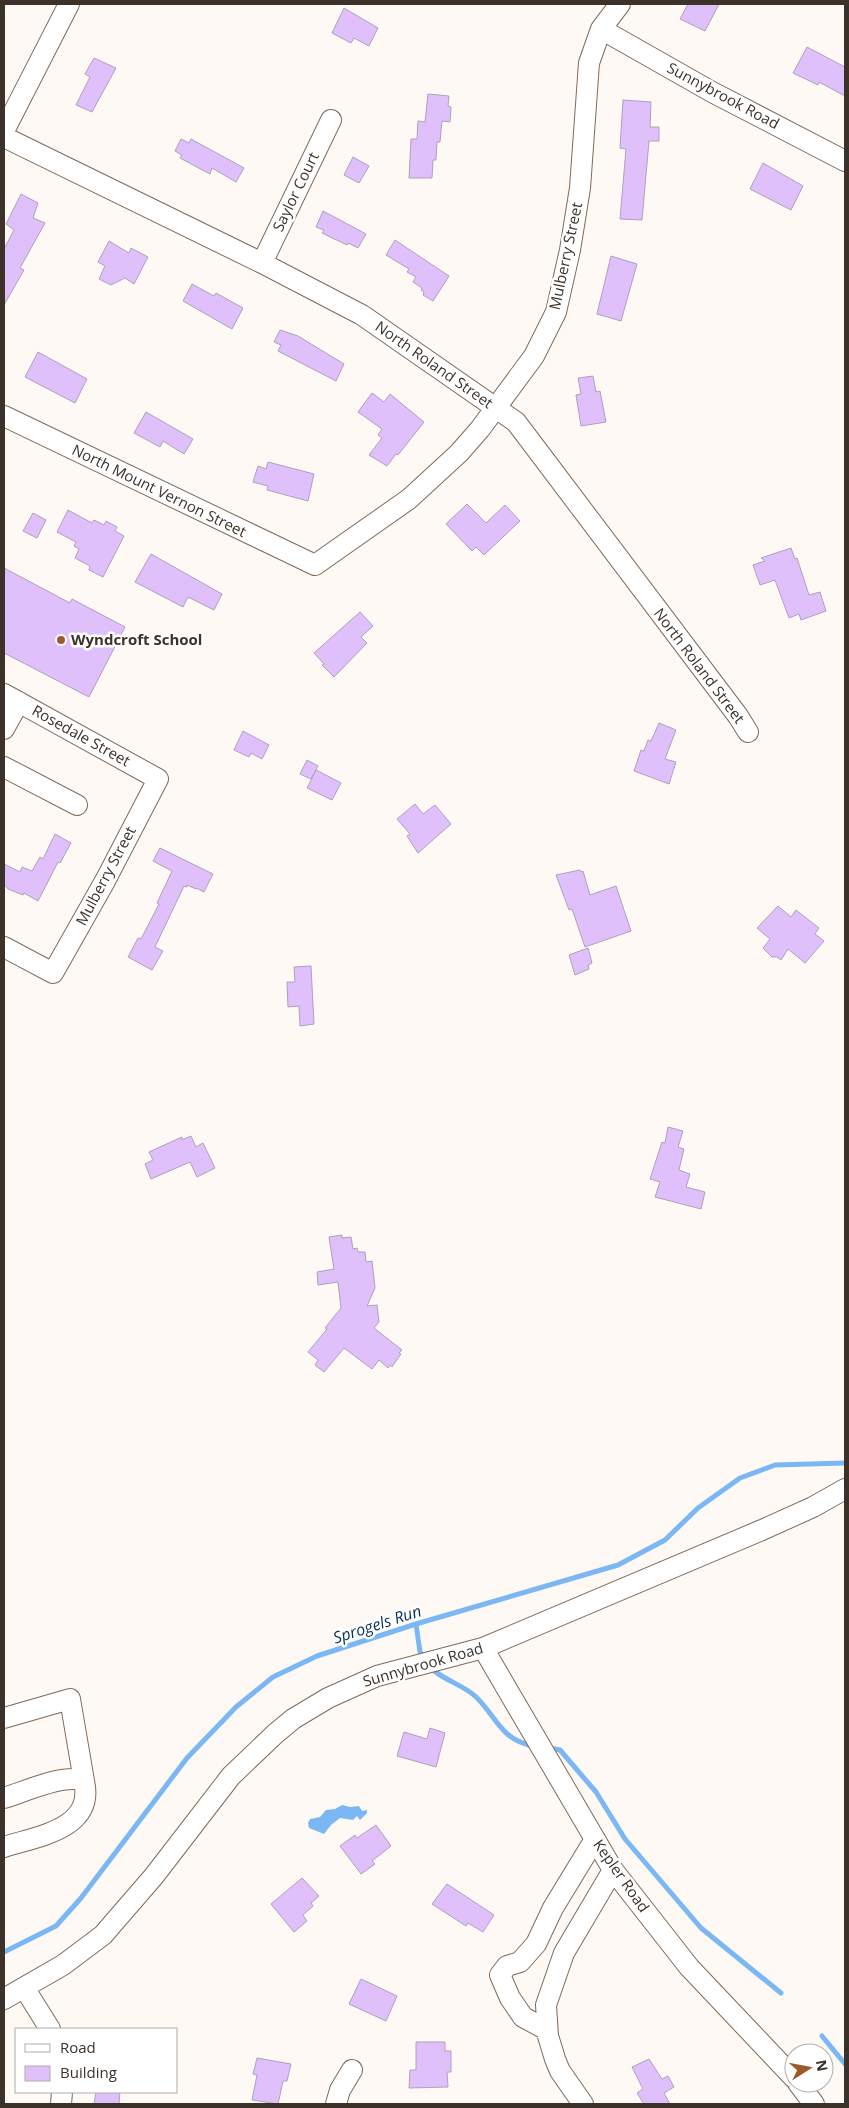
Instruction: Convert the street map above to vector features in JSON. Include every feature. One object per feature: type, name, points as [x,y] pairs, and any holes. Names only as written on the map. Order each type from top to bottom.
[{"type":"street","points":[[4,131],[68,4]]},
{"type":"street","name":"Mulberry Street","points":[[315,565],[409,499],[459,453],[534,356],[556,312],[570,250],[580,188],[589,63],[601,29],[620,4]]},
{"type":"street","name":"Sunnybrook Road","points":[[601,29],[712,92],[845,161]]},
{"type":"street","name":"Saylor Court","points":[[262,263],[331,120]]},
{"type":"street","name":"North Roland Street","points":[[4,137],[262,263],[362,315],[516,422],[738,716],[748,732]]},
{"type":"street","name":"North Mount Vernon Street","points":[[4,416],[315,565]]},
{"type":"street","points":[[4,729],[11,698]]},
{"type":"street","name":"Rosedale Street","points":[[11,698],[158,779]]},
{"type":"street","points":[[4,767],[77,806]]},
{"type":"street","name":"Mulberry Street","points":[[4,947],[53,973],[105,881],[158,779]]},
{"type":"street","name":"Sunnybrook Road","points":[[4,1999],[63,1965],[104,1935],[154,1876],[231,1776],[293,1719],[350,1687],[377,1676],[483,1648],[762,1530],[825,1501],[845,1489]]},
{"type":"street","name":"Kepler Road","points":[[483,1648],[613,1870],[689,1967],[784,2067]]},
{"type":"street","points":[[4,1718],[70,1699],[87,1792],[82,1810],[74,1820],[58,1829],[4,1847]]},
{"type":"street","points":[[4,1798],[56,1782],[78,1778],[84,1781]]},
{"type":"street","points":[[547,2030],[523,2017],[510,1998],[500,1975],[507,1966],[520,1962],[536,1944],[553,1908],[595,1839]]},
{"type":"street","points":[[583,2104],[558,2066],[547,2030],[546,2005],[564,1953],[613,1870]]},
{"type":"street","points":[[25,1988],[49,2028]]},
{"type":"street","points":[[336,2104],[340,2090],[352,2070]]},
{"type":"street","points":[[806,2093],[814,2104]]},
{"type":"water","points":[[342,1805],[350,1807],[359,1806],[362,1811],[367,1810],[367,1813],[360,1820],[357,1816],[353,1820],[340,1818],[324,1834],[309,1828],[308,1823],[310,1819],[320,1817],[326,1810],[335,1809]]},
{"type":"building","points":[[688,4],[719,4],[705,31],[680,19]]},
{"type":"building","points":[[344,8],[378,28],[369,46],[354,38],[351,43],[332,33]]},
{"type":"building","points":[[807,47],[845,67],[845,96],[819,82],[818,85],[793,73]]},
{"type":"building","points":[[94,58],[116,68],[92,112],[76,105],[90,77],[85,74]]},
{"type":"building","points":[[428,94],[449,96],[448,106],[451,107],[450,122],[442,121],[440,142],[437,142],[436,160],[433,160],[432,178],[409,178],[411,139],[417,139],[418,121],[425,122]]},
{"type":"building","points":[[623,100],[651,102],[650,127],[659,127],[659,141],[649,141],[642,220],[620,219],[626,149],[620,148]]},
{"type":"building","points":[[181,139],[189,143],[191,139],[244,168],[236,182],[212,168],[210,174],[180,158],[182,155],[175,151]]},
{"type":"building","points":[[353,157],[369,166],[359,183],[344,175]]},
{"type":"building","points":[[763,163],[803,186],[791,210],[750,189]]},
{"type":"building","points":[[21,194],[38,203],[33,218],[45,223],[20,268],[24,270],[4,305],[4,249],[14,230],[6,224]]},
{"type":"building","points":[[323,211],[366,234],[358,248],[322,233],[324,230],[316,227]]},
{"type":"building","points":[[395,240],[449,276],[433,301],[423,295],[422,288],[413,282],[416,277],[407,272],[409,269],[386,255]]},
{"type":"building","points":[[109,241],[129,253],[131,248],[148,257],[134,284],[125,278],[111,285],[99,279],[105,266],[98,262]]},
{"type":"building","points":[[611,256],[637,264],[621,321],[597,314]]},
{"type":"building","points":[[192,284],[214,296],[216,293],[243,308],[232,329],[183,301]]},
{"type":"building","points":[[280,330],[298,336],[344,364],[336,381],[278,351],[281,345],[274,342]]},
{"type":"building","points":[[38,352],[87,379],[75,403],[25,377]]},
{"type":"building","points":[[593,376],[596,392],[600,391],[606,422],[581,426],[576,395],[581,394],[578,378]]},
{"type":"building","points":[[372,393],[384,402],[390,394],[424,422],[387,466],[369,455],[382,438],[378,435],[382,429],[358,412]]},
{"type":"building","points":[[146,412],[193,439],[184,454],[163,441],[160,447],[134,433]]},
{"type":"building","points":[[268,462],[314,474],[308,501],[267,490],[268,486],[253,482],[258,466],[266,469]]},
{"type":"building","points":[[467,504],[486,523],[505,505],[520,521],[484,555],[476,547],[472,551],[446,524]]},
{"type":"building","points":[[68,510],[92,523],[94,520],[104,525],[106,521],[117,527],[115,531],[124,536],[103,577],[89,570],[90,566],[75,558],[79,549],[74,546],[76,542],[57,532]]},
{"type":"building","points":[[33,513],[46,520],[37,538],[23,531]]},
{"type":"building","points":[[791,548],[795,559],[797,558],[809,595],[820,592],[826,611],[801,620],[799,614],[789,618],[775,580],[760,585],[753,565],[765,561],[761,558]]},
{"type":"building","points":[[151,554],[222,594],[214,610],[188,597],[183,607],[135,582]]},
{"type":"building","name":"Wyndcroft School","points":[[4,568],[70,603],[72,599],[125,627],[89,697],[4,653]]},
{"type":"building","points":[[360,612],[373,626],[361,637],[367,643],[334,677],[322,665],[324,664],[314,653]]},
{"type":"building","points":[[659,723],[676,730],[665,759],[676,762],[669,784],[634,771],[641,750],[644,751],[648,740],[651,741]]},
{"type":"building","points":[[243,731],[269,745],[262,759],[251,753],[249,757],[234,750]]},
{"type":"building","points":[[307,760],[318,766],[311,779],[300,774]]},
{"type":"building","points":[[316,770],[341,783],[332,800],[307,788]]},
{"type":"building","points":[[415,804],[423,814],[435,805],[451,824],[418,853],[407,836],[410,834],[397,819]]},
{"type":"building","points":[[55,834],[71,843],[60,863],[58,862],[38,901],[24,893],[23,895],[8,889],[4,884],[4,864],[20,872],[22,867],[32,871],[40,857],[43,859]]},
{"type":"building","points":[[160,848],[213,874],[204,892],[187,885],[187,887],[184,886],[155,947],[163,951],[152,970],[128,957],[138,938],[141,939],[159,904],[157,903],[172,871],[153,861]]},
{"type":"building","points":[[580,870],[581,872],[583,871],[590,895],[616,886],[631,931],[585,947],[572,909],[569,910],[556,875]]},
{"type":"building","points":[[778,906],[791,917],[796,910],[819,928],[815,934],[824,941],[805,963],[788,949],[781,960],[777,957],[772,957],[763,948],[770,939],[757,928]]},
{"type":"building","points":[[588,948],[592,963],[588,965],[589,969],[575,975],[569,955]]},
{"type":"building","points":[[311,966],[314,1024],[300,1026],[299,1006],[288,1007],[287,982],[295,982],[294,967]]},
{"type":"building","points":[[668,1127],[683,1131],[678,1147],[684,1149],[679,1170],[690,1174],[686,1187],[705,1192],[701,1209],[655,1197],[660,1182],[650,1179],[662,1142],[665,1143]]},
{"type":"building","points":[[191,1136],[196,1147],[203,1143],[215,1168],[197,1177],[190,1162],[151,1179],[145,1164],[153,1160],[149,1152],[182,1137],[182,1140]]},
{"type":"building","points":[[342,1235],[342,1238],[351,1237],[353,1249],[357,1248],[358,1252],[365,1252],[366,1262],[372,1261],[375,1288],[367,1306],[377,1305],[379,1322],[374,1328],[402,1350],[392,1367],[390,1365],[388,1368],[379,1360],[372,1369],[344,1348],[324,1372],[315,1365],[318,1360],[308,1352],[341,1308],[338,1282],[318,1285],[317,1272],[334,1269],[329,1237]]},
{"type":"building","points":[[430,1728],[445,1733],[436,1767],[397,1756],[404,1732],[427,1739]]},
{"type":"building","points":[[376,1825],[391,1846],[372,1861],[375,1864],[361,1874],[340,1846],[355,1835],[357,1838]]},
{"type":"building","points":[[302,1878],[319,1896],[311,1903],[313,1906],[303,1915],[307,1921],[294,1932],[271,1904]]},
{"type":"building","points":[[447,1884],[494,1915],[483,1932],[468,1923],[466,1926],[432,1904]]},
{"type":"building","points":[[361,1979],[397,1996],[386,2021],[349,2004]]},
{"type":"building","points":[[416,2042],[445,2042],[445,2051],[451,2051],[451,2072],[447,2072],[448,2087],[409,2088],[410,2070],[416,2070]]},
{"type":"building","points":[[257,2058],[291,2064],[287,2081],[283,2081],[278,2104],[252,2100],[257,2075],[253,2074]]},
{"type":"building","points":[[649,2059],[662,2079],[668,2076],[674,2087],[664,2093],[670,2104],[644,2104],[637,2093],[643,2089],[632,2067]]},
{"type":"building","points":[[96,2093],[120,2093],[119,2104],[94,2104]]},
{"type":"waterway","name":"Sprogels Run","points":[[4,1952],[56,1926],[81,1898],[187,1758],[236,1707],[273,1677],[317,1656],[416,1624],[618,1565],[665,1540],[698,1508],[740,1478],[775,1465],[845,1463]]},
{"type":"waterway","points":[[416,1624],[420,1652],[425,1659]]},
{"type":"waterway","points":[[430,1666],[439,1674],[475,1696],[505,1732],[522,1743],[533,1746]]},
{"type":"waterway","points":[[549,1748],[560,1750],[596,1792],[625,1839],[701,1928],[781,1993]]},
{"type":"waterway","points":[[822,2036],[845,2064]]},
{"type":"place","name":"Wyndcroft School","points":[[61,640]]}]
